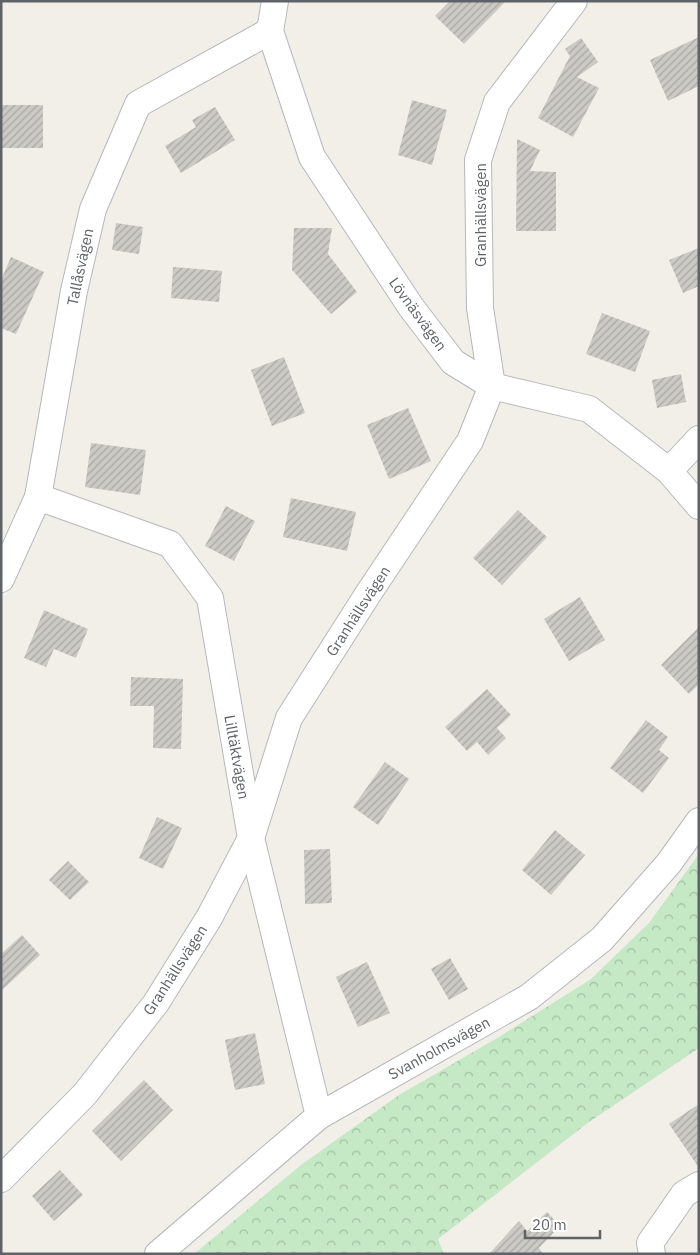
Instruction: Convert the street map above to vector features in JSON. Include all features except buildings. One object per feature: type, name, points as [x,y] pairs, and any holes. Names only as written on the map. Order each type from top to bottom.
[{"type":"street","name":"Lövnäsvägen","points":[[275,1],[270,31],[312,157],[411,307],[453,362],[492,386],[589,409],[669,471],[699,506]]},
{"type":"street","name":"Granhällsvägen","points":[[1,1179],[85,1094],[156,1003],[209,918],[251,838],[289,718],[368,594],[470,441],[492,386],[480,308],[478,160],[497,102],[574,1]]},
{"type":"street","name":"Tallåsvägen","points":[[1,579],[38,497],[74,291],[93,209],[138,104],[270,31]]},
{"type":"street","points":[[669,471],[699,439]]},
{"type":"street","name":"Lilltäktvägen","points":[[38,497],[170,544],[210,598],[251,838],[319,1116]]},
{"type":"street","name":"Svanholmsvägen","points":[[158,1254],[319,1116],[530,997],[602,939],[668,863],[699,821]]},
{"type":"street","points":[[652,1254],[650,1242],[684,1194],[699,1184]]},
{"type":"green space","points":[[699,854],[699,1048],[589,1122],[438,1239],[444,1254],[194,1254],[301,1165],[399,1095],[499,1037],[591,979],[649,923]]}]
